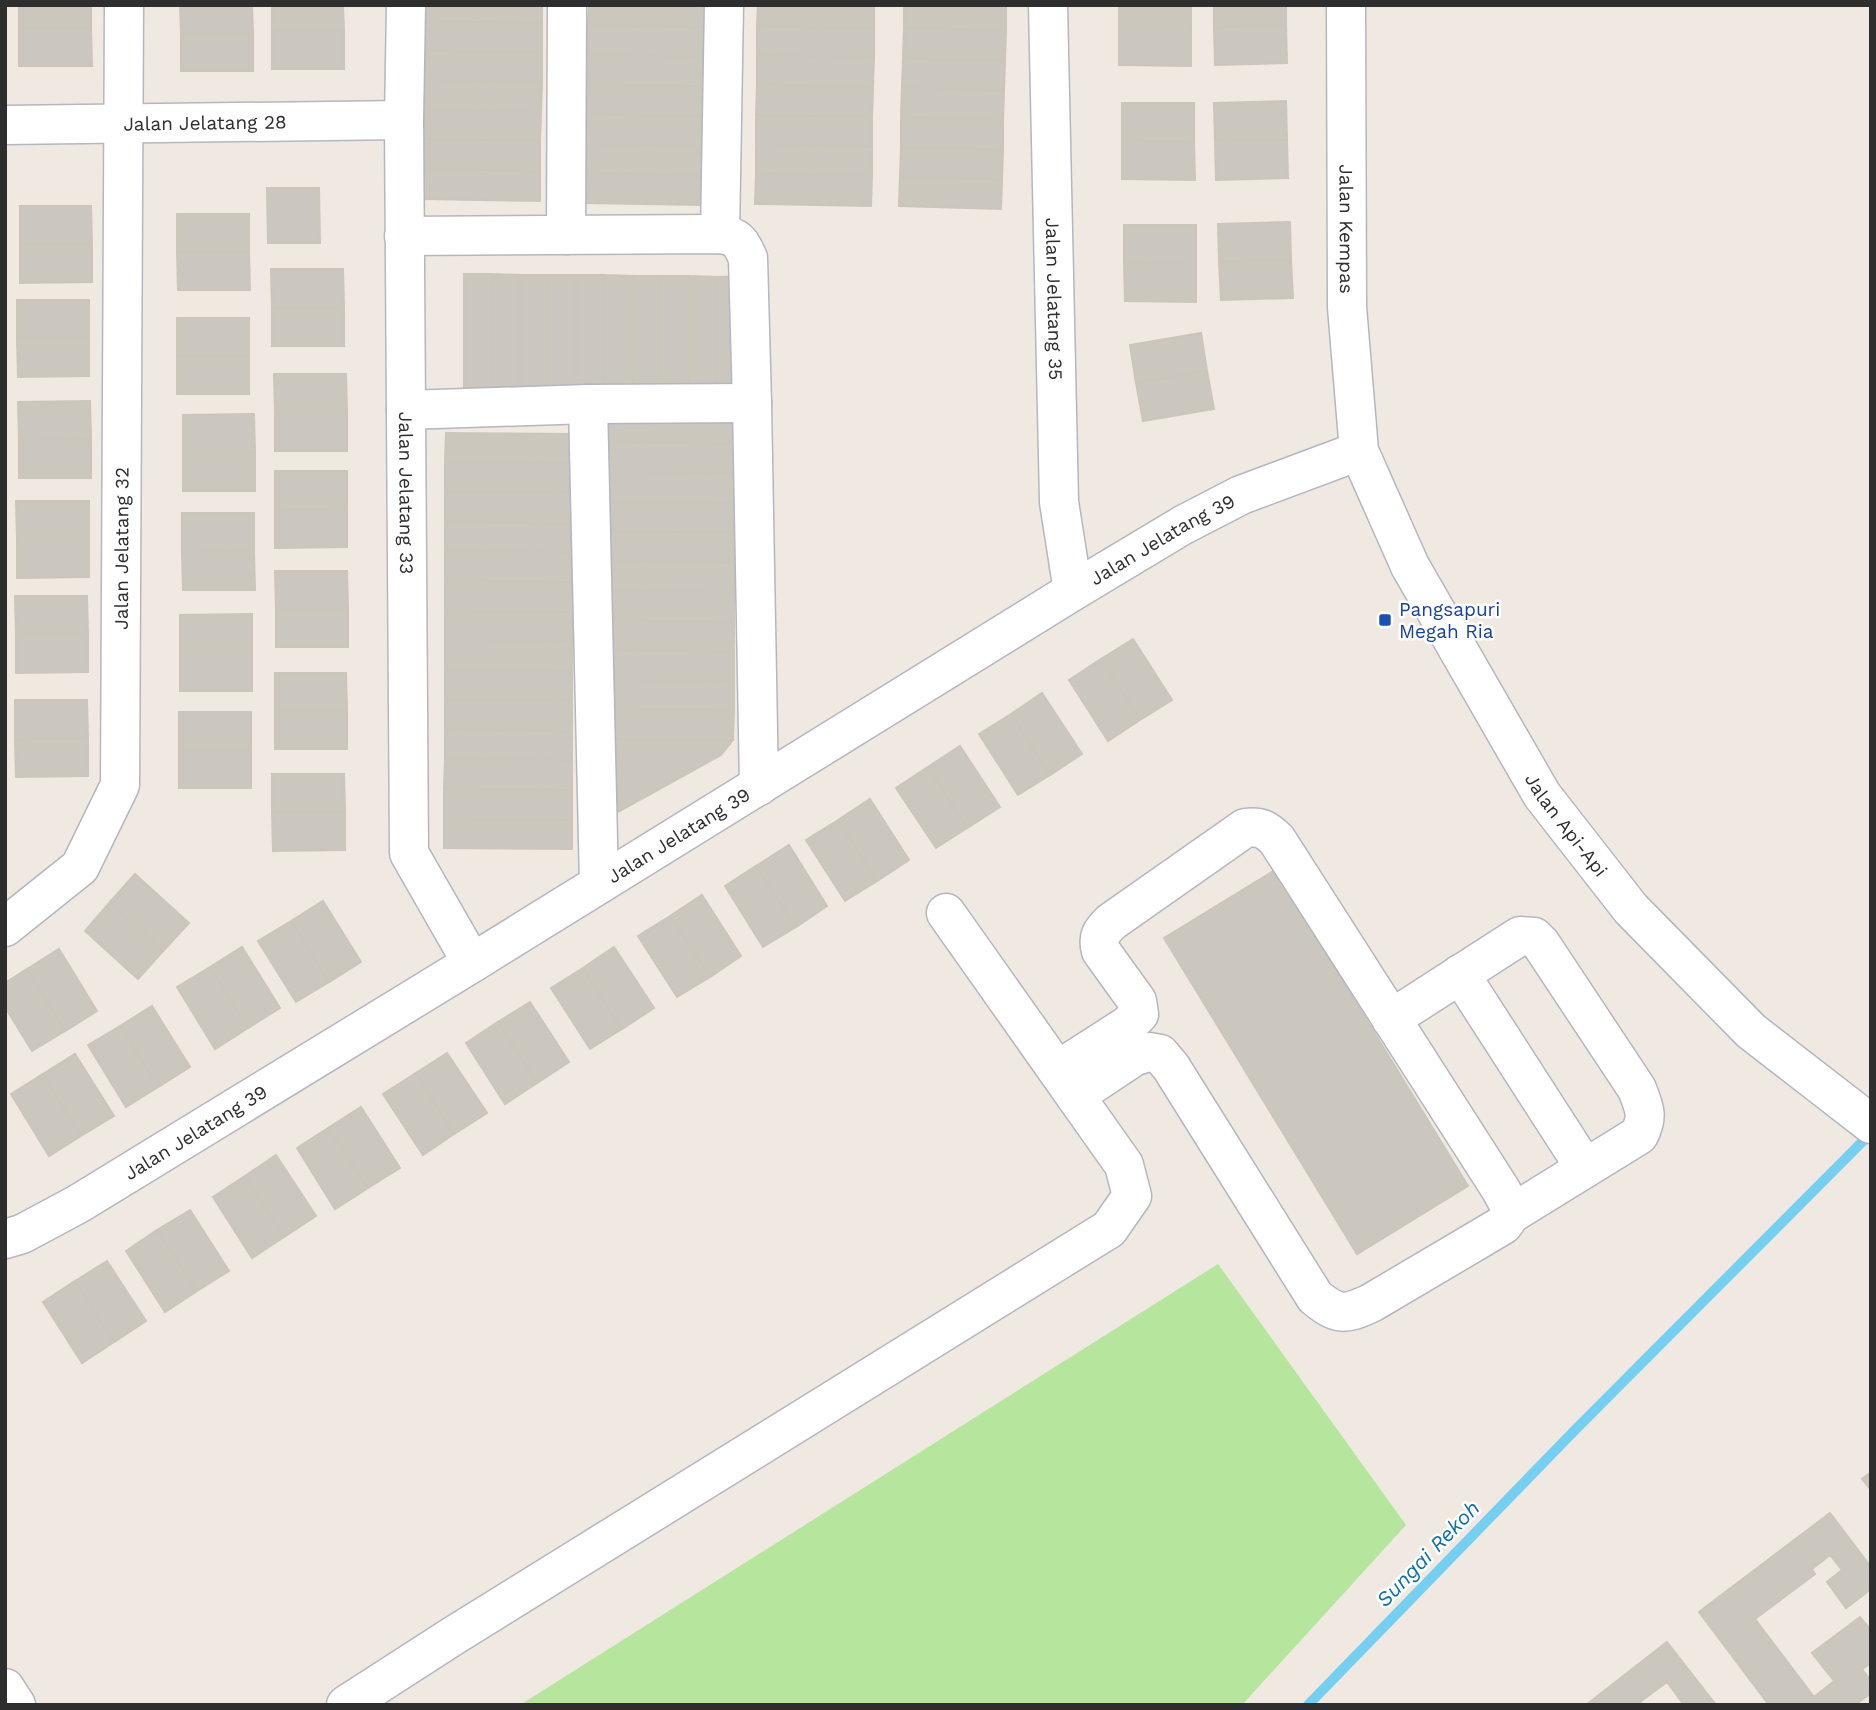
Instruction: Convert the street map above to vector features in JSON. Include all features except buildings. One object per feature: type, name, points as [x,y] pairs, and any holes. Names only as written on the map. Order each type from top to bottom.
[{"type":"street","name":"Jalan Jelatang 32","points":[[5,927],[80,867],[120,785],[124,5]]},
{"type":"street","name":"Jalan Jelatang 33","points":[[406,5],[404,236],[409,853],[472,963]]},
{"type":"street","points":[[566,235],[567,5]]},
{"type":"street","points":[[724,5],[731,239],[748,258],[758,786]]},
{"type":"street","name":"Jalan Jelatang 35","points":[[1048,5],[1059,502],[1073,591]]},
{"type":"street","name":"Jalan Kempas","points":[[1346,5],[1347,307],[1359,451]]},
{"type":"street","name":"Jalan Jelatang 28","points":[[5,125],[404,120]]},
{"type":"street","points":[[404,236],[566,235],[731,239]]},
{"type":"street","points":[[406,410],[588,404],[752,403]]},
{"type":"street","points":[[588,404],[599,884]]},
{"type":"street","name":"Jalan Jelatang 39","points":[[5,1238],[22,1234],[78,1204],[1183,525],[1241,495],[1359,451]]},
{"type":"street","name":"Jalan Api-Api","points":[[1359,451],[1410,566],[1542,795],[1631,909],[1751,1031],[1871,1125]]},
{"type":"street","points":[[1066,1083],[1139,1014],[1137,1001],[1101,951],[1101,932],[1111,922],[1245,828],[1258,826],[1277,840],[1501,1190],[1511,1214]]},
{"type":"street","points":[[346,1705],[1109,1229],[1132,1196],[1125,1165],[946,912]]},
{"type":"street","points":[[1066,1083],[1135,1056],[1149,1052],[1160,1054],[1171,1067],[1315,1297],[1328,1308],[1343,1313],[1354,1311],[1503,1225],[1511,1214],[1639,1135],[1645,1122],[1645,1110],[1637,1088],[1534,937],[1520,936],[1391,1019]]},
{"type":"street","points":[[1460,974],[1585,1168]]},
{"type":"street","points":[[5,1689],[16,1705]]},
{"type":"green space","points":[[1218,1264],[1406,1525],[1242,1705],[520,1705]]},
{"type":"waterway","name":"Sungai Rekoh","points":[[1308,1705],[1575,1430],[1871,1133]]},
{"type":"place","name":"Pangsapuri Megah Ria","points":[[1385,620]]}]
